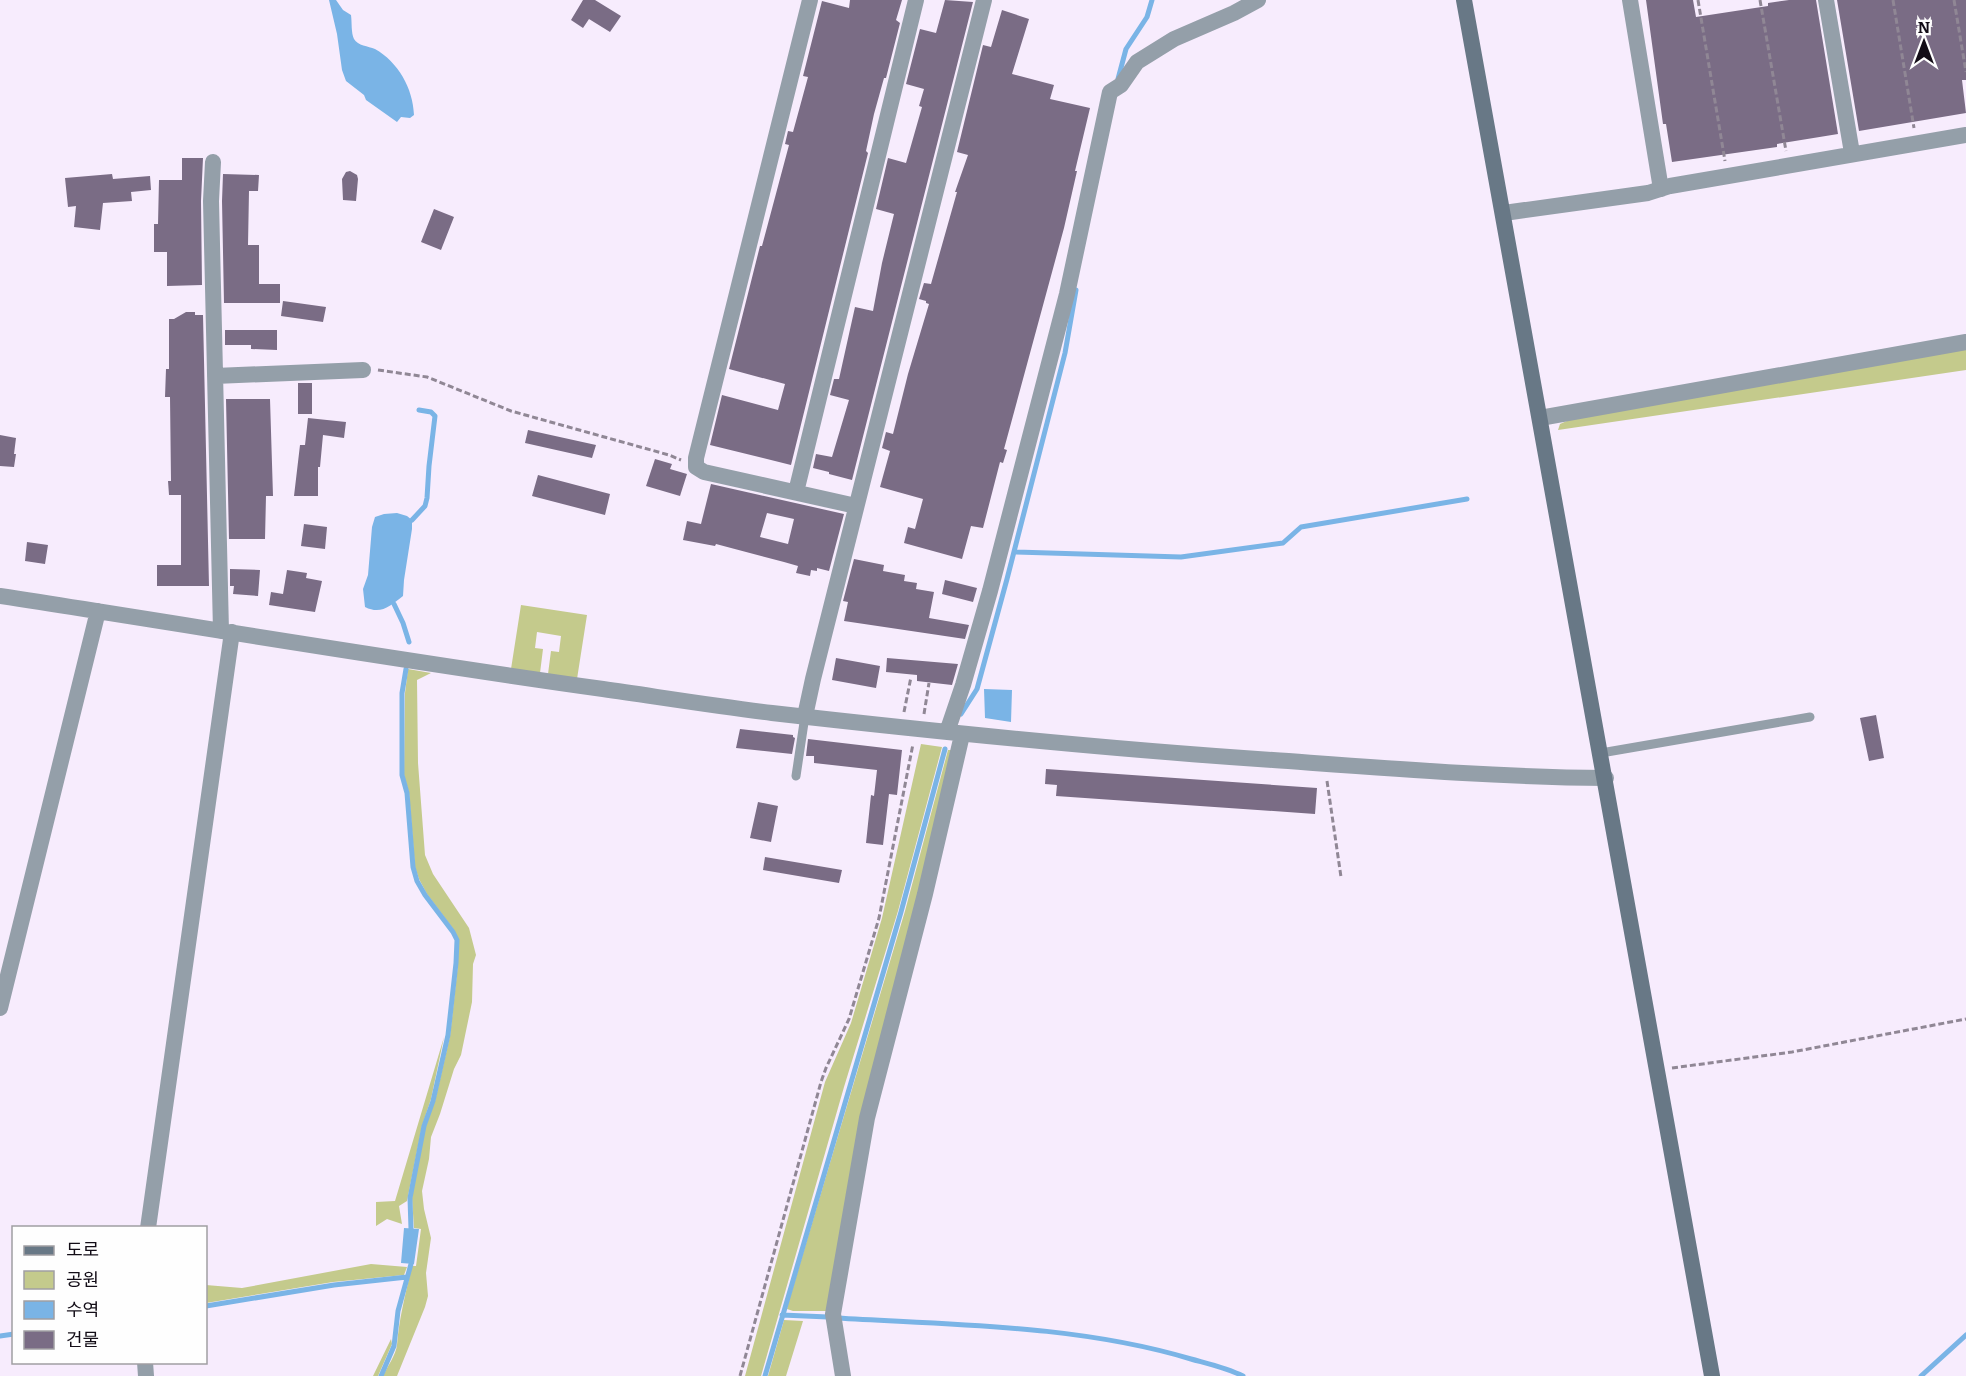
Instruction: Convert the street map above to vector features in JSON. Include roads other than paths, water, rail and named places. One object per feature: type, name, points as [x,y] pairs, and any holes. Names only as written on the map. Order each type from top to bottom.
[{"type":"main road","points":[[1464,0],[1712,1376]]},
{"type":"street","points":[[810,0],[696,458],[696,467],[704,472],[856,506]]},
{"type":"street","points":[[796,492],[916,0]]},
{"type":"street","points":[[805,716],[984,0]]},
{"type":"street","points":[[843,1376],[834,1314],[867,1118],[925,894],[963,685],[990,591],[1067,294],[1110,92],[1121,85],[1137,62],[1174,39],[1234,13],[1257,0]]},
{"type":"street","points":[[1630,0],[1661,189]]},
{"type":"street","points":[[1826,0],[1852,153]]},
{"type":"street","points":[[1504,213],[1648,193],[1728,175],[1966,135]]},
{"type":"street","points":[[148,1226],[227,632],[215,375],[211,201],[213,162]]},
{"type":"street","points":[[1540,418],[1966,342]]},
{"type":"street","points":[[215,375],[363,370]]},
{"type":"street","points":[[0,596],[548,681],[805,716],[955,733],[1144,751],[1325,764],[1536,777],[1606,778]]},
{"type":"street","points":[[0,1008],[98,611]]},
{"type":"lane","points":[[796,776],[805,716]]},
{"type":"lane","points":[[1601,753],[1810,717]]},
{"type":"water","points":[[329,0],[336,0],[343,10],[351,15],[352,34],[356,41],[383,54],[397,68],[411,95],[414,115],[410,118],[401,117],[397,122],[366,100],[364,95],[346,81]]},
{"type":"water","points":[[397,513],[412,520],[403,596],[381,610],[371,609],[365,607],[363,589],[368,575],[372,527],[375,517]]},
{"type":"water","points":[[984,689],[1012,690],[1011,722],[985,718]]},
{"type":"water","points":[[404,1228],[419,1229],[414,1264],[401,1263]]},
{"type":"waterway","points":[[1118,79],[1126,49],[1147,17],[1152,0]]},
{"type":"waterway","points":[[961,714],[977,689],[1007,579],[1065,353],[1076,290]]},
{"type":"waterway","points":[[412,520],[425,506],[427,498],[435,416],[431,412],[419,410]]},
{"type":"waterway","points":[[1014,552],[1181,557],[1283,543],[1301,527],[1467,499]]},
{"type":"waterway","points":[[394,604],[409,642]]},
{"type":"waterway","points":[[406,669],[402,693],[402,775],[407,793],[413,867],[417,881],[425,895],[457,940],[448,1035],[433,1101],[424,1126],[410,1198],[411,1229]]},
{"type":"waterway","points":[[765,1376],[901,912],[945,749]]},
{"type":"waterway","points":[[381,1376],[394,1346],[398,1311],[411,1264]]},
{"type":"waterway","points":[[207,1306],[334,1285],[407,1277]]},
{"type":"waterway","points":[[782,1315],[828,1317]]},
{"type":"waterway","points":[[837,1318],[1016,1328],[1105,1339],[1191,1359],[1243,1376]]},
{"type":"waterway","points":[[0,1336],[12,1334]]},
{"type":"waterway","points":[[1921,1376],[1966,1335]]}]
